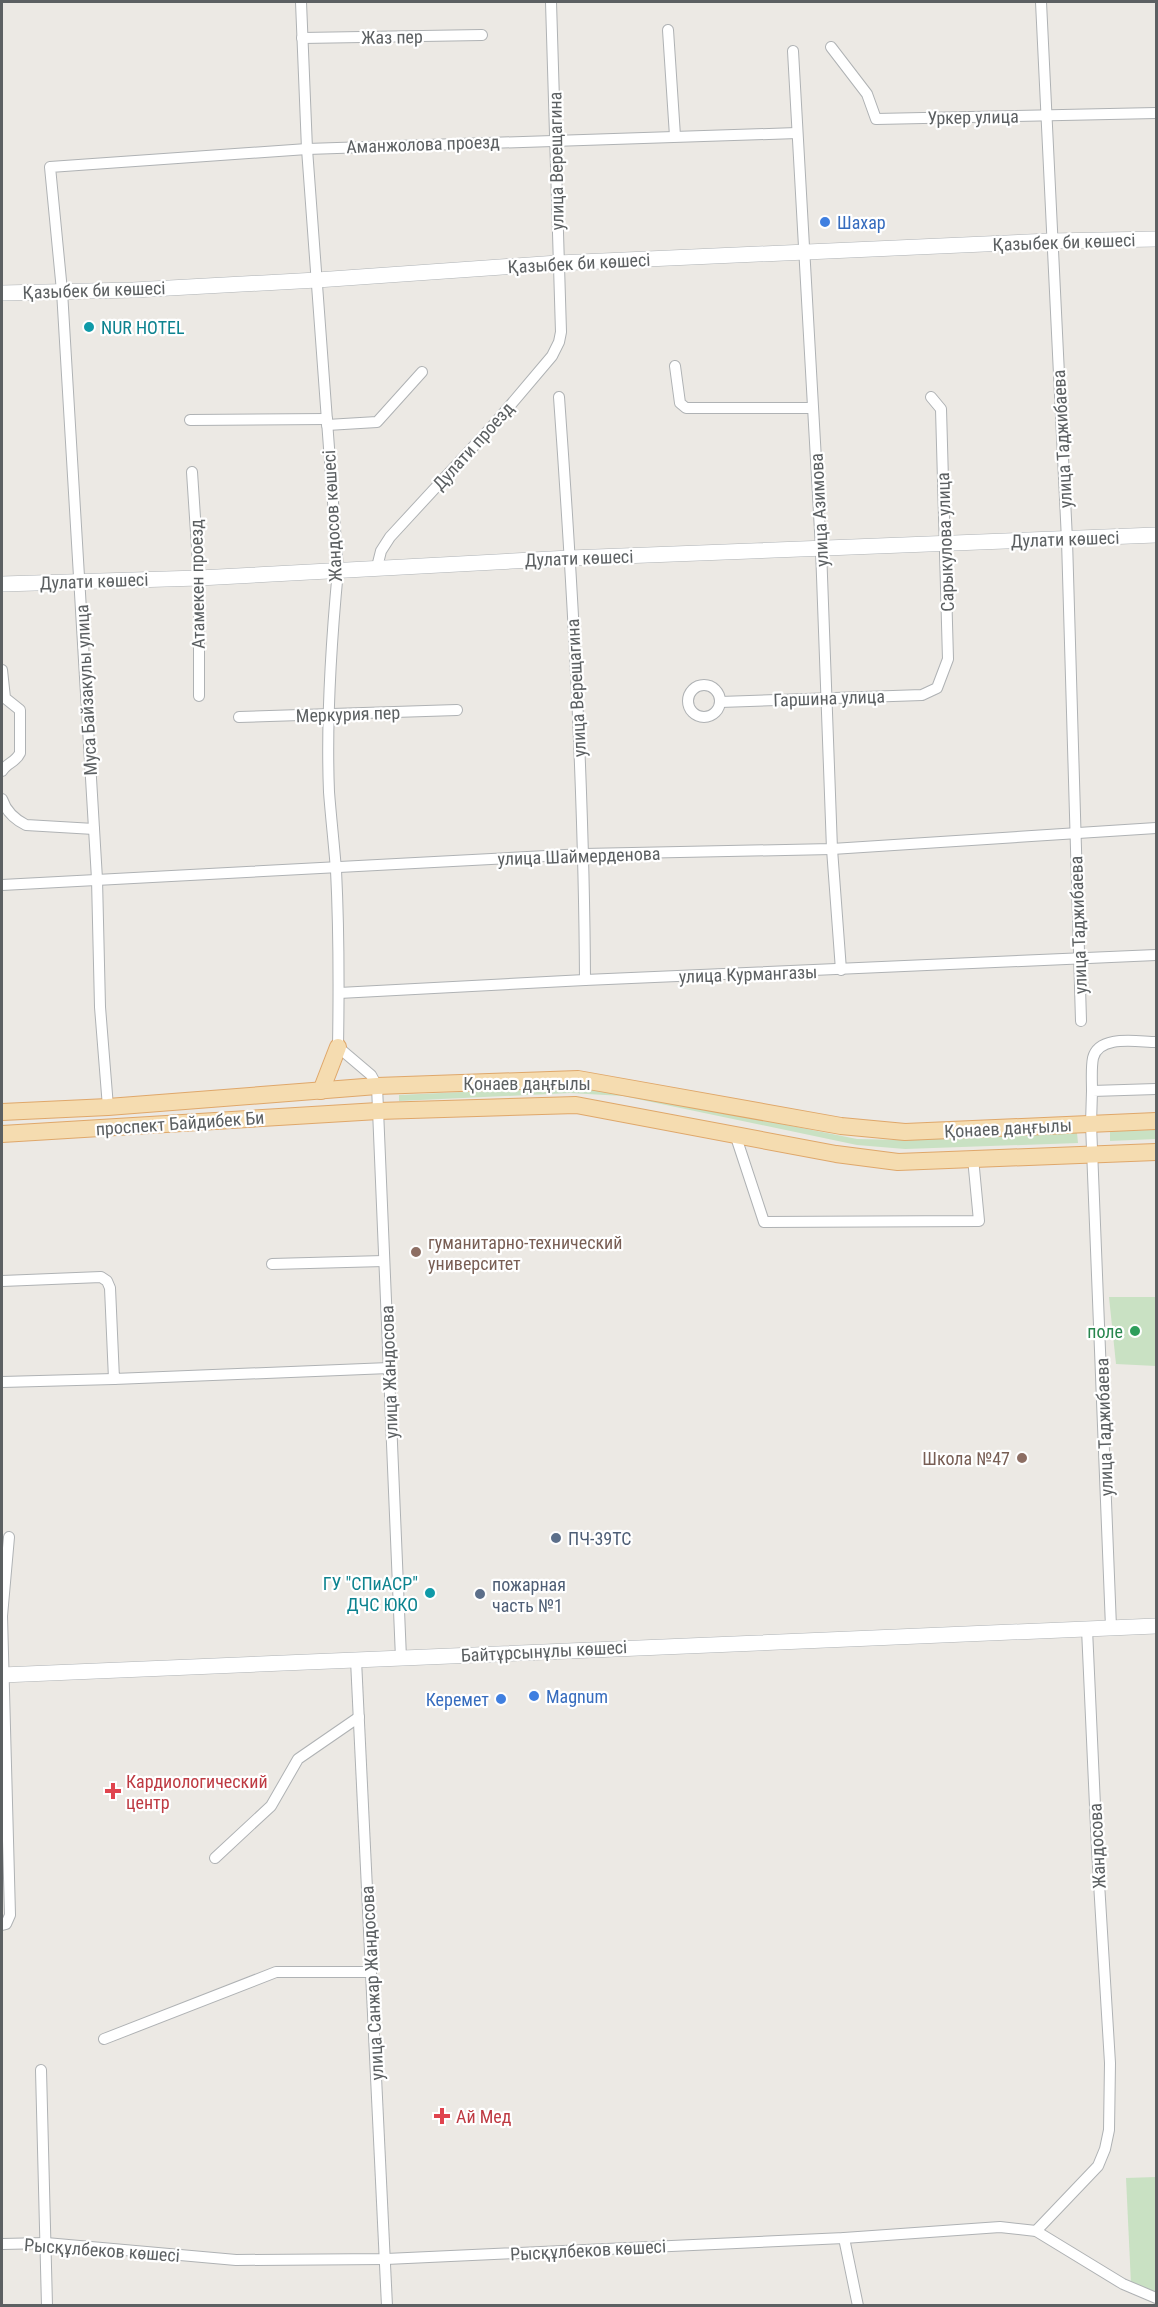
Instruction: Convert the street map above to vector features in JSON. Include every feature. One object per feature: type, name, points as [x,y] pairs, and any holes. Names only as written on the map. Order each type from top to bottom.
[{"type":"main road","name":"Қазыбек би көшесі","points":[[2,293],[133,290],[558,263],[1156,239]]},
{"type":"main road","name":"Дулати көшесі","points":[[2,584],[199,578],[570,558],[1156,535]]},
{"type":"main road","points":[[321,1090],[338,1047]]},
{"type":"main road","name":"Қонаев даңғылы","points":[[2,1112],[108,1107],[377,1086],[578,1079],[841,1126],[905,1132],[1156,1121]]},
{"type":"main road","name":"Қонаев даңғылы","points":[[358,1112],[576,1105],[836,1154],[898,1162],[1156,1152]]},
{"type":"main road","name":"проспект Байдибек Би","points":[[2,1134],[358,1112]]},
{"type":"main road","points":[[1112,1627],[1156,1626]]},
{"type":"main road","name":"Байтұрсынұлы көшесі","points":[[2,1675],[1112,1627]]},
{"type":"street","name":"Жандосов көшесі","points":[[301,2],[306,148],[338,570],[328,715],[329,792],[336,868],[338,1047]]},
{"type":"street","name":"улица Верещагина","points":[[551,2],[561,321]]},
{"type":"street","name":"улица Таджибаева","points":[[1041,2],[1067,540],[1081,1021]]},
{"type":"street","points":[[668,30],[675,136]]},
{"type":"street","name":"Жаз пер","points":[[302,38],[482,35]]},
{"type":"street","name":"Уркер улица","points":[[831,46],[867,94],[876,120],[1156,113]]},
{"type":"street","name":"улица Азимова","points":[[793,51],[821,549],[832,849],[841,970]]},
{"type":"street","name":"Аманжолова проезд","points":[[50,166],[306,148],[797,133]]},
{"type":"street","name":"Муса Байзакулы улица","points":[[50,166],[62,291],[80,582],[97,879],[100,1007],[108,1107]]},
{"type":"street","name":"Дулати проезд","points":[[377,567],[381,551],[390,537],[552,356],[559,342],[561,321]]},
{"type":"street","points":[[675,366],[680,403],[686,408],[813,408]]},
{"type":"street","points":[[190,420],[377,422],[422,372]]},
{"type":"street","name":"улица Верещагина","points":[[559,397],[570,558],[584,854],[585,980]]},
{"type":"street","name":"Сарыкулова улица","points":[[931,397],[941,409],[948,659],[937,688]]},
{"type":"street","name":"Атамекен проезд","points":[[192,472],[199,578],[199,696]]},
{"type":"street","points":[[2,670],[5,698],[20,711],[20,753],[17,759],[5,766],[2,771]]},
{"type":"street","name":"Гаршина улица","points":[[720,702],[922,695],[937,688]]},
{"type":"street","name":"Меркурия пер","points":[[239,717],[457,710]]},
{"type":"street","points":[[2,799],[8,812],[16,820],[26,825],[94,829]]},
{"type":"street","name":"улица Шаймерденова","points":[[2,885],[584,854],[832,849],[1156,828]]},
{"type":"street","name":"улица Курмангазы","points":[[339,993],[1156,955]]},
{"type":"street","name":"улица Таджибаева","points":[[1112,1627],[1091,1124],[1093,1057],[1100,1048],[1112,1041],[1156,1042]]},
{"type":"street","points":[[338,1047],[371,1075],[377,1086]]},
{"type":"street","name":"улица Жандосова","points":[[377,1086],[401,1658]]},
{"type":"street","points":[[1092,1091],[1156,1089]]},
{"type":"street","points":[[735,1134],[764,1222],[979,1221],[973,1158]]},
{"type":"street","points":[[272,1264],[384,1261]]},
{"type":"street","points":[[2,1281],[101,1277],[107,1281],[110,1288],[114,1379]]},
{"type":"street","points":[[2,1382],[388,1368]]},
{"type":"street","points":[[2,1925],[6,1924],[10,1915],[2,1675],[2,1616],[9,1537]]},
{"type":"street","name":"Жандосова","points":[[1036,2231],[1098,2166],[1109,2130],[1110,2063],[1097,1862],[1088,1629]]},
{"type":"street","name":"улица Санжар Жандосова","points":[[356,1660],[387,2306]]},
{"type":"street","points":[[215,1858],[271,1806],[298,1759],[358,1717]]},
{"type":"street","points":[[104,2039],[276,1972],[371,1972]]},
{"type":"street","points":[[41,2070],[46,2306]]},
{"type":"street","name":"Рысқұлбеков көшесі","points":[[2,2244],[46,2243],[236,2260],[386,2259],[844,2238],[1000,2227],[1036,2231],[1123,2284],[1156,2298]]},
{"type":"street","points":[[844,2238],[858,2306]]},
{"type":"green space","points":[[570,1087],[623,1092],[857,1139],[905,1140],[1077,1133],[1078,1143],[905,1149],[857,1145],[623,1096],[570,1093],[399,1101],[399,1095]]},
{"type":"green space","points":[[1156,1130],[1156,1139],[1110,1141],[1110,1131]]},
{"type":"green space","name":"поле","points":[[1109,1297],[1156,1297],[1156,1366],[1116,1364]]},
{"type":"green space","points":[[1156,2177],[1156,2294],[1131,2284],[1126,2178]]},
{"type":"place","name":"Шахар","points":[[825,222]]},
{"type":"place","name":"NUR HOTEL","points":[[89,327]]},
{"type":"place","name":"гуманитарно-технический университет","points":[[416,1252]]},
{"type":"place","name":"поле","points":[[1135,1331]]},
{"type":"place","name":"Школа №47","points":[[1022,1458]]},
{"type":"place","name":"ПЧ-39ТС","points":[[556,1538]]},
{"type":"place","name":"ГУ \"СПиАСР\" ДЧС ЮКО","points":[[430,1593]]},
{"type":"place","name":"пожарная часть №1","points":[[480,1594]]},
{"type":"place","name":"Magnum","points":[[534,1696]]},
{"type":"place","name":"Керемет","points":[[501,1699]]},
{"type":"place","name":"Кардиологический центр","points":[[113,1791]]},
{"type":"place","name":"Ай Мед","points":[[442,2116]]}]
